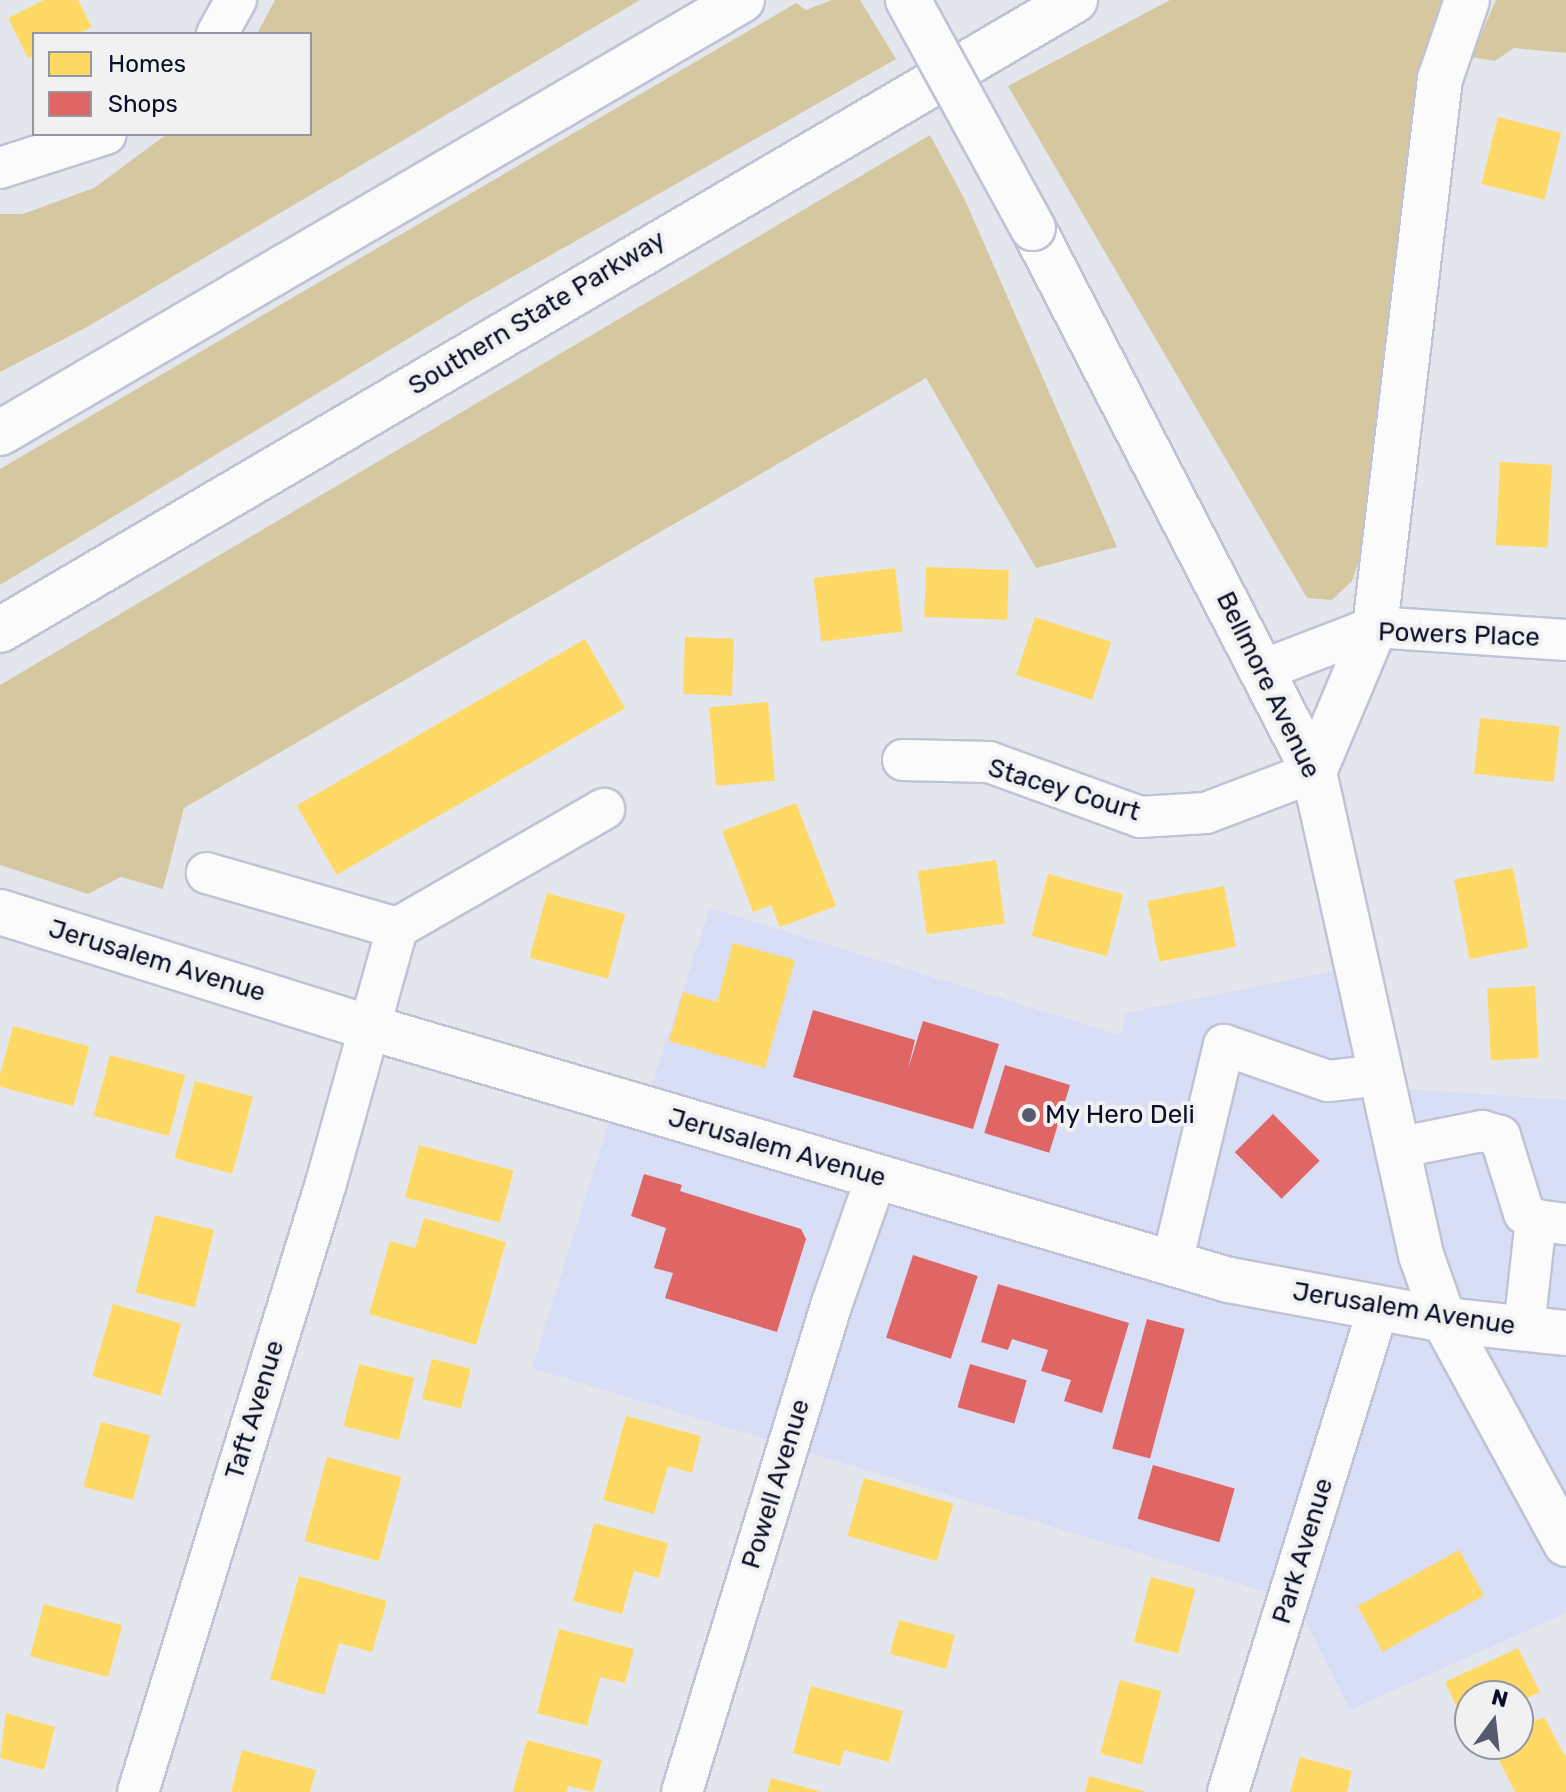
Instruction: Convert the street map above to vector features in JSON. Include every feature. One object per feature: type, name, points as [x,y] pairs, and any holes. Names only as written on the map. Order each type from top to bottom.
[{"type":"main road","points":[[0,433],[742,0]]},
{"type":"main road","name":"Bellmore Avenue","points":[[908,0],[1033,228],[1314,772],[1401,1147],[1421,1255],[1444,1320],[1566,1544]]},
{"type":"main road","name":"Southern State Parkway","points":[[0,630],[1075,0]]},
{"type":"main road","points":[[1314,772],[1375,627],[1440,79],[1467,0]]},
{"type":"main road","name":"Jerusalem Avenue","points":[[0,912],[368,1027],[1172,1263],[1378,1309],[1444,1320],[1545,1330]]},
{"type":"street","points":[[218,32],[236,0]]},
{"type":"street","points":[[0,168],[100,136]]},
{"type":"street","name":"Powers Place","points":[[1263,670],[1375,627],[1566,640]]},
{"type":"street","name":"Stacey Court","points":[[903,760],[989,762],[1140,817],[1206,813],[1314,772]]},
{"type":"street","points":[[207,873],[397,928],[604,809]]},
{"type":"street","name":"Taft Avenue","points":[[138,1792],[326,1183],[397,928]]},
{"type":"street","points":[[1172,1263],[1224,1045],[1328,1081],[1382,1075]]},
{"type":"street","points":[[1401,1147],[1482,1131],[1500,1136],[1524,1213],[1551,1222],[1545,1330]]},
{"type":"street","name":"Powell Avenue","points":[[682,1792],[832,1303],[876,1178]]},
{"type":"street","name":"Park Avenue","points":[[1228,1792],[1378,1309]]},
{"type":"shaded area","points":[[275,0],[640,0],[89,326],[0,372],[0,214],[23,214],[94,188],[164,136],[312,136],[312,32],[258,32]]},
{"type":"shaded area","points":[[832,0],[860,0],[896,59],[472,300],[0,585],[0,469],[796,3],[806,10]]},
{"type":"shaded area","points":[[1170,0],[1448,0],[1433,25],[1411,146],[1364,547],[1352,581],[1332,600],[1307,598],[1008,86]]},
{"type":"shaded area","points":[[1496,0],[1566,0],[1566,53],[1514,48],[1495,61],[1471,57]]},
{"type":"shaded area","points":[[930,135],[965,200],[1117,547],[1036,568],[926,378],[184,808],[163,889],[121,877],[88,894],[0,865],[0,685]]},
{"type":"shaded area","points":[[710,908],[1120,1035],[1126,1013],[1367,964],[1394,1088],[1566,1100],[1566,1613],[1350,1710],[1296,1601],[532,1368],[614,1106],[642,1113]]},
{"type":"building: Homes","points":[[44,0],[78,0],[92,27],[81,32],[32,32],[32,57],[28,58],[8,18]]},
{"type":"building: Homes","points":[[1498,117],[1561,133],[1544,200],[1481,184]]},
{"type":"building: Homes","points":[[1500,462],[1552,465],[1548,548],[1496,545]]},
{"type":"building: Homes","points":[[926,567],[1009,570],[1007,620],[924,617]]},
{"type":"building: Homes","points":[[895,568],[903,632],[821,642],[814,578]]},
{"type":"building: Homes","points":[[1035,617],[1111,642],[1092,700],[1016,675]]},
{"type":"building: Homes","points":[[685,637],[734,639],[732,696],[683,694]]},
{"type":"building: Homes","points":[[585,639],[625,708],[337,875],[297,806]]},
{"type":"building: Homes","points":[[768,702],[775,781],[716,786],[709,707]]},
{"type":"building: Homes","points":[[1480,718],[1560,726],[1554,782],[1474,774]]},
{"type":"building: Homes","points":[[796,803],[836,906],[780,927],[771,905],[753,912],[722,831]]},
{"type":"building: Homes","points":[[996,860],[1005,923],[927,934],[918,871]]},
{"type":"building: Homes","points":[[1513,868],[1528,948],[1470,959],[1454,879]]},
{"type":"building: Homes","points":[[1048,874],[1123,894],[1107,956],[1031,936]]},
{"type":"building: Homes","points":[[1224,886],[1236,947],[1159,962],[1147,901]]},
{"type":"building: Homes","points":[[547,893],[625,914],[608,979],[530,958]]},
{"type":"building: Homes","points":[[733,943],[795,960],[765,1068],[669,1041],[683,992],[717,1002]]},
{"type":"building: Homes","points":[[1535,986],[1539,1058],[1491,1060],[1487,989]]},
{"type":"building: Homes","points":[[13,1026],[89,1046],[73,1106],[0,1087],[0,1075]]},
{"type":"building: Homes","points":[[110,1055],[185,1075],[169,1136],[94,1116]]},
{"type":"building: Homes","points":[[195,1081],[253,1097],[232,1174],[174,1158]]},
{"type":"building: Homes","points":[[419,1145],[514,1170],[500,1223],[405,1197]]},
{"type":"building: Homes","points":[[155,1215],[214,1230],[195,1307],[136,1293]]},
{"type":"building: Homes","points":[[424,1218],[506,1242],[476,1345],[369,1314],[390,1241],[415,1248]]},
{"type":"building: Homes","points":[[113,1304],[181,1324],[161,1396],[92,1376]]},
{"type":"building: Homes","points":[[432,1359],[471,1369],[461,1408],[422,1399]]},
{"type":"building: Homes","points":[[359,1364],[414,1378],[399,1440],[344,1426]]},
{"type":"building: Homes","points":[[626,1416],[701,1436],[692,1473],[668,1466],[654,1514],[603,1500]]},
{"type":"building: Homes","points":[[101,1422],[150,1435],[133,1500],[84,1487]]},
{"type":"building: Homes","points":[[327,1457],[401,1477],[379,1561],[304,1541]]},
{"type":"building: Homes","points":[[864,1478],[953,1504],[937,1561],[847,1536]]},
{"type":"building: Homes","points":[[594,1523],[668,1543],[659,1578],[634,1571],[622,1614],[573,1601]]},
{"type":"building: Homes","points":[[1459,1550],[1484,1595],[1383,1652],[1358,1606]]},
{"type":"building: Homes","points":[[299,1576],[387,1601],[372,1652],[339,1643],[324,1695],[270,1679]]},
{"type":"building: Homes","points":[[1151,1577],[1195,1589],[1178,1654],[1134,1642]]},
{"type":"building: Homes","points":[[44,1604],[122,1625],[108,1677],[30,1656]]},
{"type":"building: Homes","points":[[899,1620],[955,1635],[946,1669],[890,1654]]},
{"type":"building: Homes","points":[[559,1629],[634,1649],[625,1683],[600,1677],[587,1726],[537,1713]]},
{"type":"building: Homes","points":[[1518,1648],[1534,1680],[1454,1680],[1454,1701],[1445,1682]]},
{"type":"building: Homes","points":[[1120,1680],[1162,1691],[1142,1765],[1100,1753]]},
{"type":"building: Homes","points":[[1534,1680],[1540,1692],[1534,1695]]},
{"type":"building: Homes","points":[[811,1686],[903,1711],[889,1762],[844,1750],[840,1766],[793,1753]]},
{"type":"building: Homes","points":[[6,1713],[55,1727],[44,1770],[0,1758]]},
{"type":"building: Homes","points":[[1544,1717],[1566,1758],[1566,1792],[1515,1792],[1499,1760],[1534,1760],[1534,1722]]},
{"type":"building: Homes","points":[[527,1740],[602,1760],[593,1792],[568,1786],[567,1792],[513,1792]]},
{"type":"building: Homes","points":[[242,1750],[316,1770],[310,1792],[231,1792]]},
{"type":"building: Homes","points":[[1300,1757],[1352,1771],[1347,1792],[1290,1792]]},
{"type":"building: Homes","points":[[1089,1776],[1144,1791],[1144,1792],[1085,1792]]},
{"type":"building: Homes","points":[[771,1778],[819,1791],[819,1792],[767,1792]]},
{"type":"building: Shops","points":[[813,1010],[915,1040],[908,1069],[923,1021],[999,1044],[973,1129],[793,1077]]},
{"type":"building: Shops","name":"My Hero Deli","points":[[1005,1065],[1070,1085],[1049,1153],[984,1133]]},
{"type":"building: Shops","points":[[1273,1114],[1320,1161],[1281,1199],[1235,1152]]},
{"type":"building: Shops","points":[[644,1174],[682,1185],[680,1191],[801,1229],[806,1239],[777,1332],[665,1298],[673,1273],[654,1268],[666,1228],[631,1216]]},
{"type":"building: Shops","points":[[913,1255],[978,1276],[951,1359],[886,1338]]},
{"type":"building: Shops","points":[[998,1284],[1129,1323],[1102,1413],[1064,1401],[1071,1380],[1041,1371],[1048,1350],[1012,1339],[1008,1350],[981,1342]]},
{"type":"building: Shops","points":[[1147,1319],[1185,1329],[1150,1459],[1112,1448]]},
{"type":"building: Shops","points":[[970,1364],[1027,1380],[1014,1424],[958,1407]]},
{"type":"building: Shops","points":[[1153,1465],[1235,1488],[1219,1542],[1138,1519]]},
{"type":"place","name":"My Hero Deli","points":[[1029,1115]]}]
